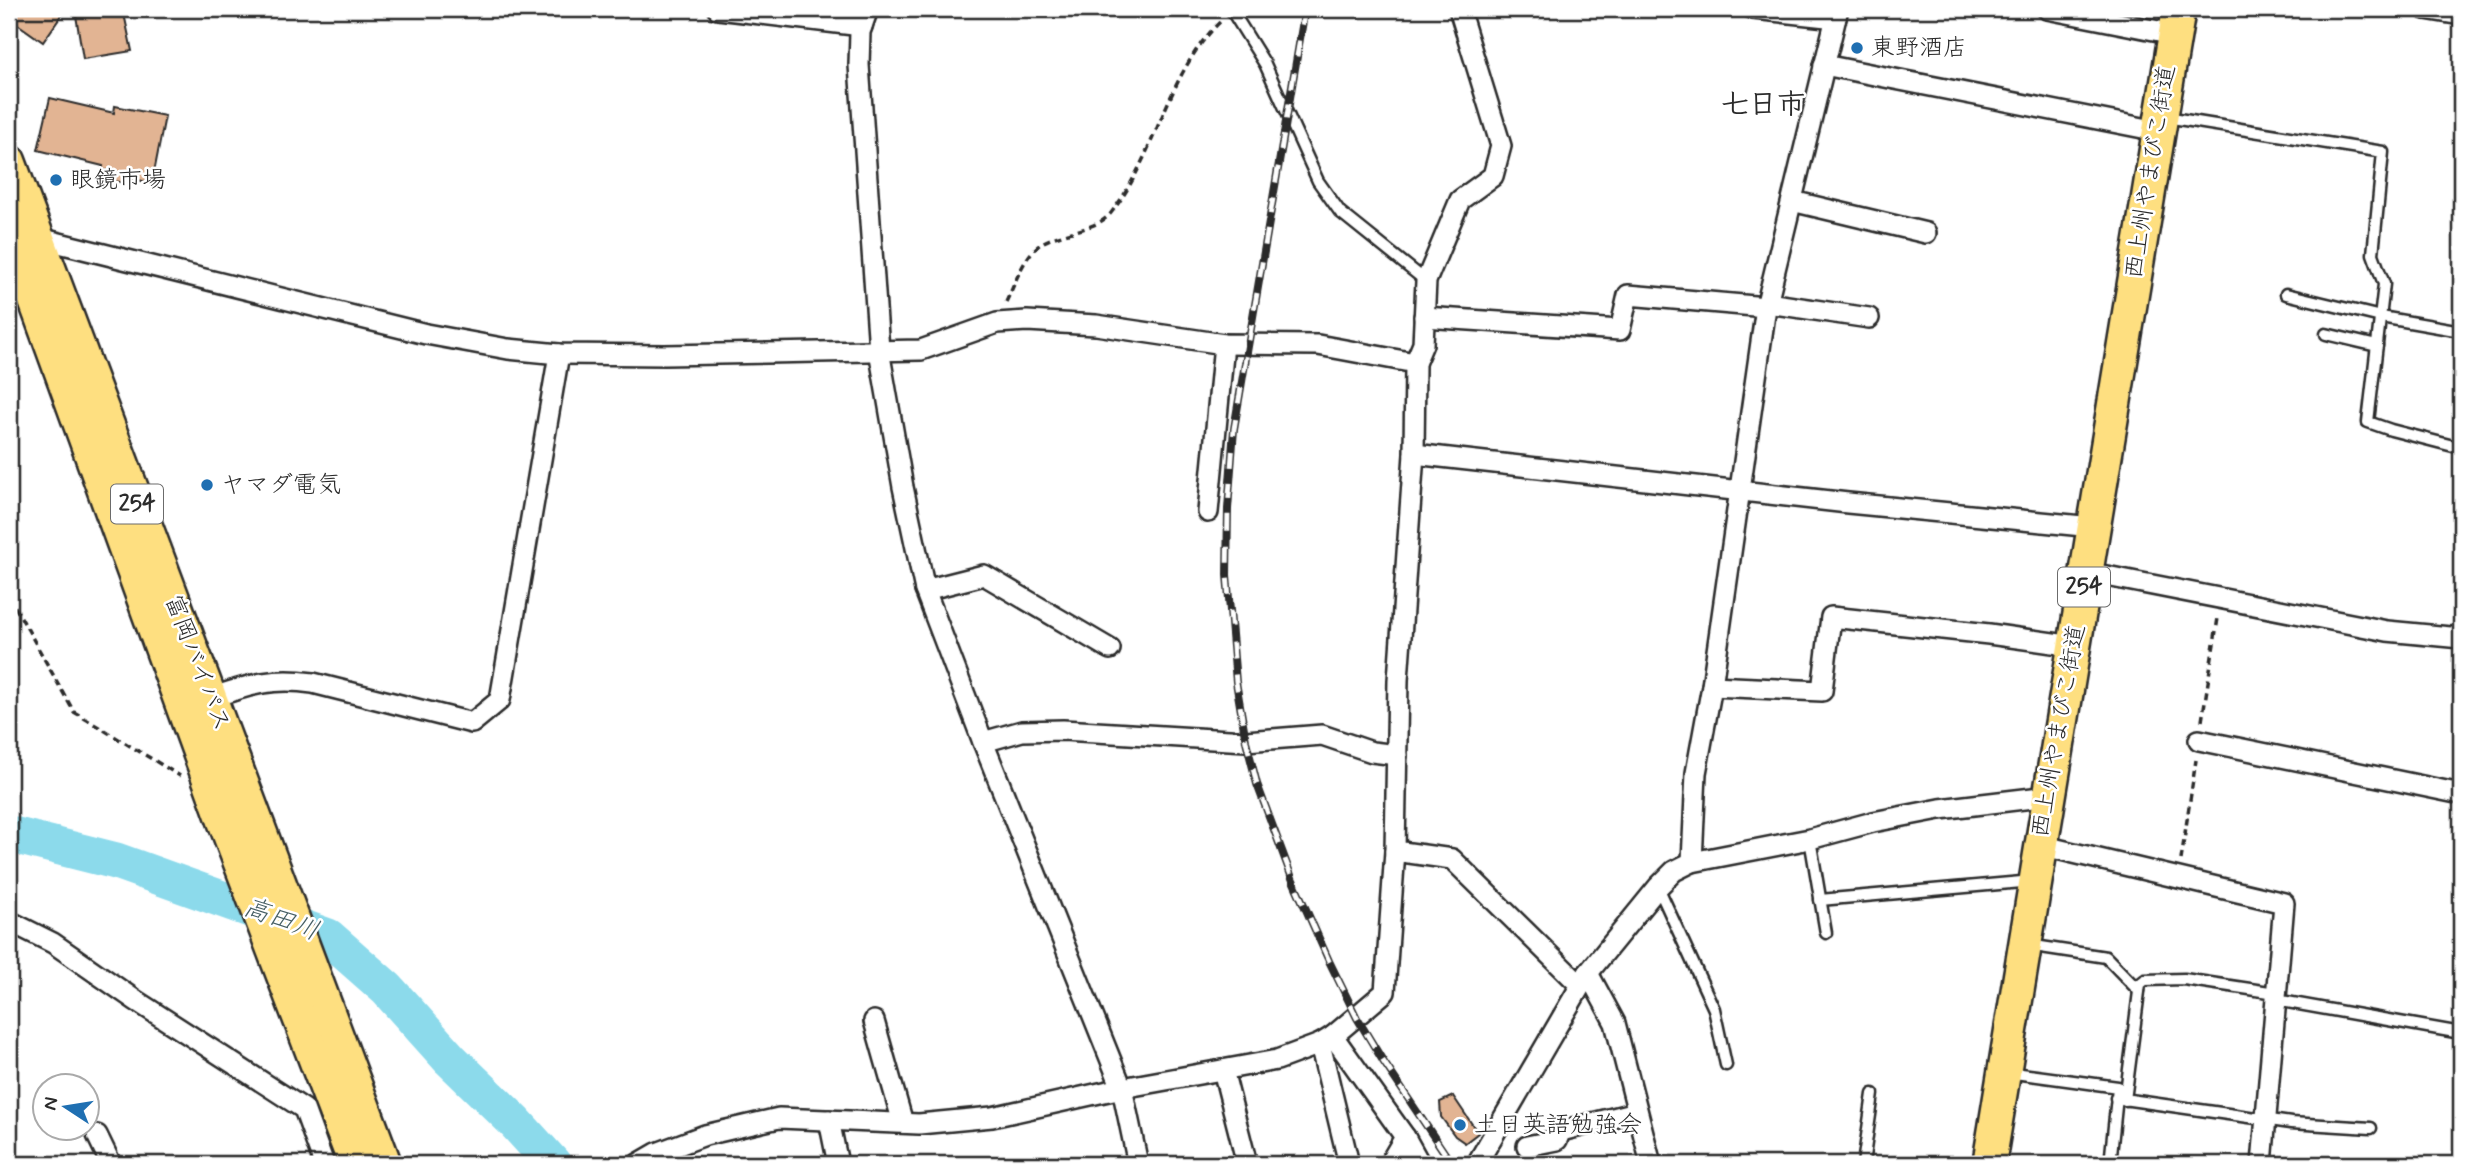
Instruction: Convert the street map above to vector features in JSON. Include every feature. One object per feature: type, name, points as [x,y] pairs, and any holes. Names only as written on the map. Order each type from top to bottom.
[{"type":"highway","name":"西上州やまびこ街道","points":[[1989,1164],[2177,21]]},
{"type":"highway","name":"富岡バイパス","points":[[9,161],[16,231],[224,821],[355,1164]]},
{"type":"highway","name":"富岡バイパス","points":[[16,231],[210,698],[385,1164]]},
{"type":"street","points":[[718,9],[865,17],[860,32],[859,65],[879,350],[903,487],[925,590],[983,743],[1122,1088],[1138,1164]]},
{"type":"street","points":[[650,1161],[705,1135],[779,1118],[919,1124],[992,1117],[1122,1088],[1278,1060],[1326,1040],[1385,992],[1395,851],[1398,680],[1414,454],[1415,363],[1423,344],[1426,281],[1460,200],[1493,176],[1501,146],[1459,9]]},
{"type":"street","points":[[1692,862],[1696,772],[1712,686],[1767,305],[1837,14],[1752,9]]},
{"type":"street","points":[[2047,9],[2177,21]]},
{"type":"street","points":[[2425,9],[2461,15]]},
{"type":"street","points":[[1824,65],[2160,124]]},
{"type":"street","points":[[1792,201],[1926,233]]},
{"type":"street","points":[[16,231],[426,334],[508,349],[559,354],[665,355],[921,350],[997,323],[1027,321],[1096,325],[1224,344],[1318,345],[1415,363]]},
{"type":"street","points":[[1424,317],[1620,330],[1628,295],[1767,305],[1869,318]]},
{"type":"street","points":[[1208,512],[1224,344]]},
{"type":"street","points":[[210,698],[259,682],[288,680],[313,683],[472,723],[500,700],[559,354]]},
{"type":"street","points":[[1414,454],[1849,503],[2093,527]]},
{"type":"street","points":[[2086,572],[2387,631],[2461,638]]},
{"type":"street","points":[[925,590],[984,575],[1110,649]]},
{"type":"street","points":[[1712,686],[1822,691],[1831,617],[2074,646]]},
{"type":"street","points":[[983,743],[1022,731],[1063,730],[1246,741],[1322,735],[1372,752],[1396,755]]},
{"type":"street","points":[[2199,740],[2461,794]]},
{"type":"street","points":[[1479,1160],[1584,979],[1674,871],[1692,862],[1810,839],[1873,821],[1940,809],[2049,796]]},
{"type":"street","points":[[2040,845],[2284,903],[2262,1164]]},
{"type":"street","points":[[1395,851],[1452,859],[1584,979],[1615,1023],[1651,1164]]},
{"type":"street","points":[[9,921],[53,943],[135,1000],[304,1109],[324,1164]]},
{"type":"street","points":[[874,1021],[903,1123]]},
{"type":"street","points":[[1326,1040],[1405,1137],[1420,1164]]},
{"type":"street","points":[[1326,1040],[1349,1164]]},
{"type":"street","points":[[1223,1070],[1247,1164]]},
{"type":"street","points":[[1527,1146],[1557,1140],[1561,1131],[1637,1112]]},
{"type":"street","points":[[829,1120],[838,1164]]},
{"type":"street","points":[[1389,1164],[1405,1137]]},
{"type":"street","points":[[100,1142],[111,1164]]},
{"type":"lane","points":[[1236,10],[1265,64],[1318,181],[1340,212],[1426,281]]},
{"type":"lane","points":[[2160,124],[2383,152],[2373,254],[2384,284],[2368,422],[2461,448]]},
{"type":"lane","points":[[2286,294],[2381,317],[2461,331]]},
{"type":"lane","points":[[2326,334],[2377,346]]},
{"type":"lane","points":[[1810,839],[1826,933]]},
{"type":"lane","points":[[1820,900],[2034,881]]},
{"type":"lane","points":[[1658,887],[1714,1009],[1726,1065]]},
{"type":"lane","points":[[2024,944],[2106,957],[2139,991]]},
{"type":"lane","points":[[2110,1164],[2140,984],[2145,980],[2184,979],[2461,1033]]},
{"type":"lane","points":[[2003,1071],[2118,1087],[2121,1099]]},
{"type":"lane","points":[[1863,1164],[1873,1094]]},
{"type":"lane","points":[[2121,1099],[2291,1123],[2371,1128]]},
{"type":"path","points":[[997,323],[1023,266],[1039,245],[1109,216],[1146,155],[1188,61],[1214,29],[1236,10]]},
{"type":"path","points":[[9,596],[74,712],[180,776]]},
{"type":"building","points":[[9,9],[66,9],[43,42],[9,18]]},
{"type":"building","points":[[75,9],[123,9],[132,51],[83,59]]},
{"type":"building","points":[[50,98],[114,113],[115,106],[165,116],[152,183],[133,179],[133,184],[113,181],[117,172],[102,170],[103,166],[38,150]]},
{"type":"building","name":"土日英語勉強会","points":[[1453,1096],[1478,1133],[1465,1143],[1455,1136],[1441,1117],[1440,1102]]},
{"type":"waterway","name":"高田川","points":[[9,834],[116,861],[328,937],[387,989],[450,1059],[514,1121],[553,1164]]},
{"type":"railway","points":[[1305,9],[1234,429],[1228,509],[1227,575],[1236,682],[1246,741],[1257,784],[1292,878],[1329,961],[1357,1018],[1383,1061],[1452,1164]]},
{"type":"place","name":"東野酒店","points":[[1857,48]]},
{"type":"place","name":"眼鏡市場","points":[[56,180]]},
{"type":"place","name":"ヤマダ電気","points":[[207,485]]},
{"type":"place","name":"土日英語勉強会","points":[[1460,1125]]},
{"type":"district","name":"七日市","points":[[1763,105]]}]
